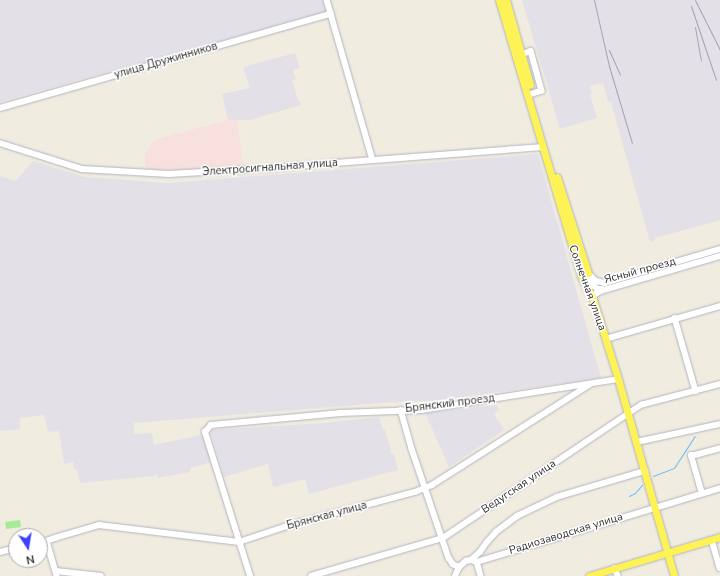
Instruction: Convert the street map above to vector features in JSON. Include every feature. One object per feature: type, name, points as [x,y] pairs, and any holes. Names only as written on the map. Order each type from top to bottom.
[{"type":"main road","name":"Солнечная улица","points":[[499,0],[545,146],[588,273]]},
{"type":"main road","name":"Солнечная улица","points":[[506,0],[522,54],[545,146],[580,272],[593,299],[606,339],[637,442],[674,576]]},
{"type":"main road","points":[[589,576],[720,537]]},
{"type":"street","points":[[327,0],[373,160]]},
{"type":"street","name":"улица Дружинников","points":[[0,108],[331,14]]},
{"type":"street","points":[[522,54],[531,52],[542,91],[532,94]]},
{"type":"street","name":"Электросигнальная улица","points":[[0,143],[82,169],[169,174],[545,146]]},
{"type":"street","name":"Ясный проезд","points":[[588,273],[596,281],[605,283],[720,248]]},
{"type":"street","name":"Ясный проезд","points":[[593,299],[597,292],[720,256]]},
{"type":"street","name":"Ясный проезд","points":[[588,273],[593,285],[598,289],[604,290]]},
{"type":"street","points":[[606,339],[720,306]]},
{"type":"street","points":[[675,318],[696,390]]},
{"type":"street","name":"Брянский проезд","points":[[239,542],[205,432],[211,425],[217,423],[280,418],[421,410],[588,385],[618,379]]},
{"type":"street","name":"Ведугская улица","points":[[311,576],[443,538],[628,414],[647,403],[720,384]]},
{"type":"street","name":"Брянская улица","points":[[48,541],[99,525],[239,542],[287,526],[426,488],[588,385]]},
{"type":"street","points":[[401,410],[412,449],[449,558],[453,564],[459,567]]},
{"type":"street","points":[[637,442],[720,424]]},
{"type":"street","points":[[702,494],[691,456],[720,448]]},
{"type":"street","points":[[455,576],[459,567],[466,561],[471,560],[480,552],[496,532],[517,516],[557,497],[645,471]]},
{"type":"street","name":"Радиозаводская улица","points":[[477,562],[720,488]]},
{"type":"street","points":[[712,540],[720,568]]},
{"type":"street","points":[[239,542],[250,576]]},
{"type":"street","points":[[48,544],[57,573],[101,576]]},
{"type":"street","points":[[471,560],[477,562],[481,576]]},
{"type":"street","points":[[615,568],[618,576]]},
{"type":"shaded area","points":[[0,0],[325,0],[328,11],[0,102]]},
{"type":"shaded area","points":[[522,0],[720,0],[720,220],[655,238],[655,240],[650,242],[611,102],[608,102],[603,83],[590,86],[592,93],[590,94],[597,118],[560,129]]},
{"type":"shaded area","points":[[295,53],[300,68],[293,70],[296,79],[292,80],[298,101],[300,101],[301,105],[250,120],[228,120],[222,94],[250,88],[243,67]]},
{"type":"shaded area","points":[[228,120],[237,120],[243,166],[178,171],[145,169],[145,155],[154,140]]},
{"type":"shaded area","points":[[538,154],[601,378],[442,400],[381,403],[134,423],[134,434],[152,433],[154,445],[201,435],[204,436],[212,462],[190,468],[190,472],[158,478],[156,473],[155,476],[80,483],[77,470],[74,469],[73,462],[64,464],[59,431],[48,432],[44,415],[20,418],[20,429],[0,431],[0,176],[16,181],[33,161],[84,177],[168,183]]},
{"type":"shaded area","points":[[497,405],[499,410],[494,414],[504,430],[449,467],[425,413]]},
{"type":"shaded area","points":[[379,417],[383,430],[385,430],[391,454],[394,454],[398,470],[309,494],[305,479],[273,487],[268,464],[224,477],[210,430],[325,423]]},
{"type":"green space","points":[[20,520],[21,527],[6,529],[5,522]]},
{"type":"waterway","points":[[653,476],[674,468],[695,436]]},
{"type":"waterway","points":[[629,496],[635,493],[642,485]]},
{"type":"railway","points":[[594,0],[609,66],[632,143]]},
{"type":"railway","points":[[695,0],[720,50]]},
{"type":"railway","points":[[691,6],[716,80]]},
{"type":"railway","points":[[695,27],[701,60]]},
{"type":"railway","points":[[609,50],[620,75]]}]
